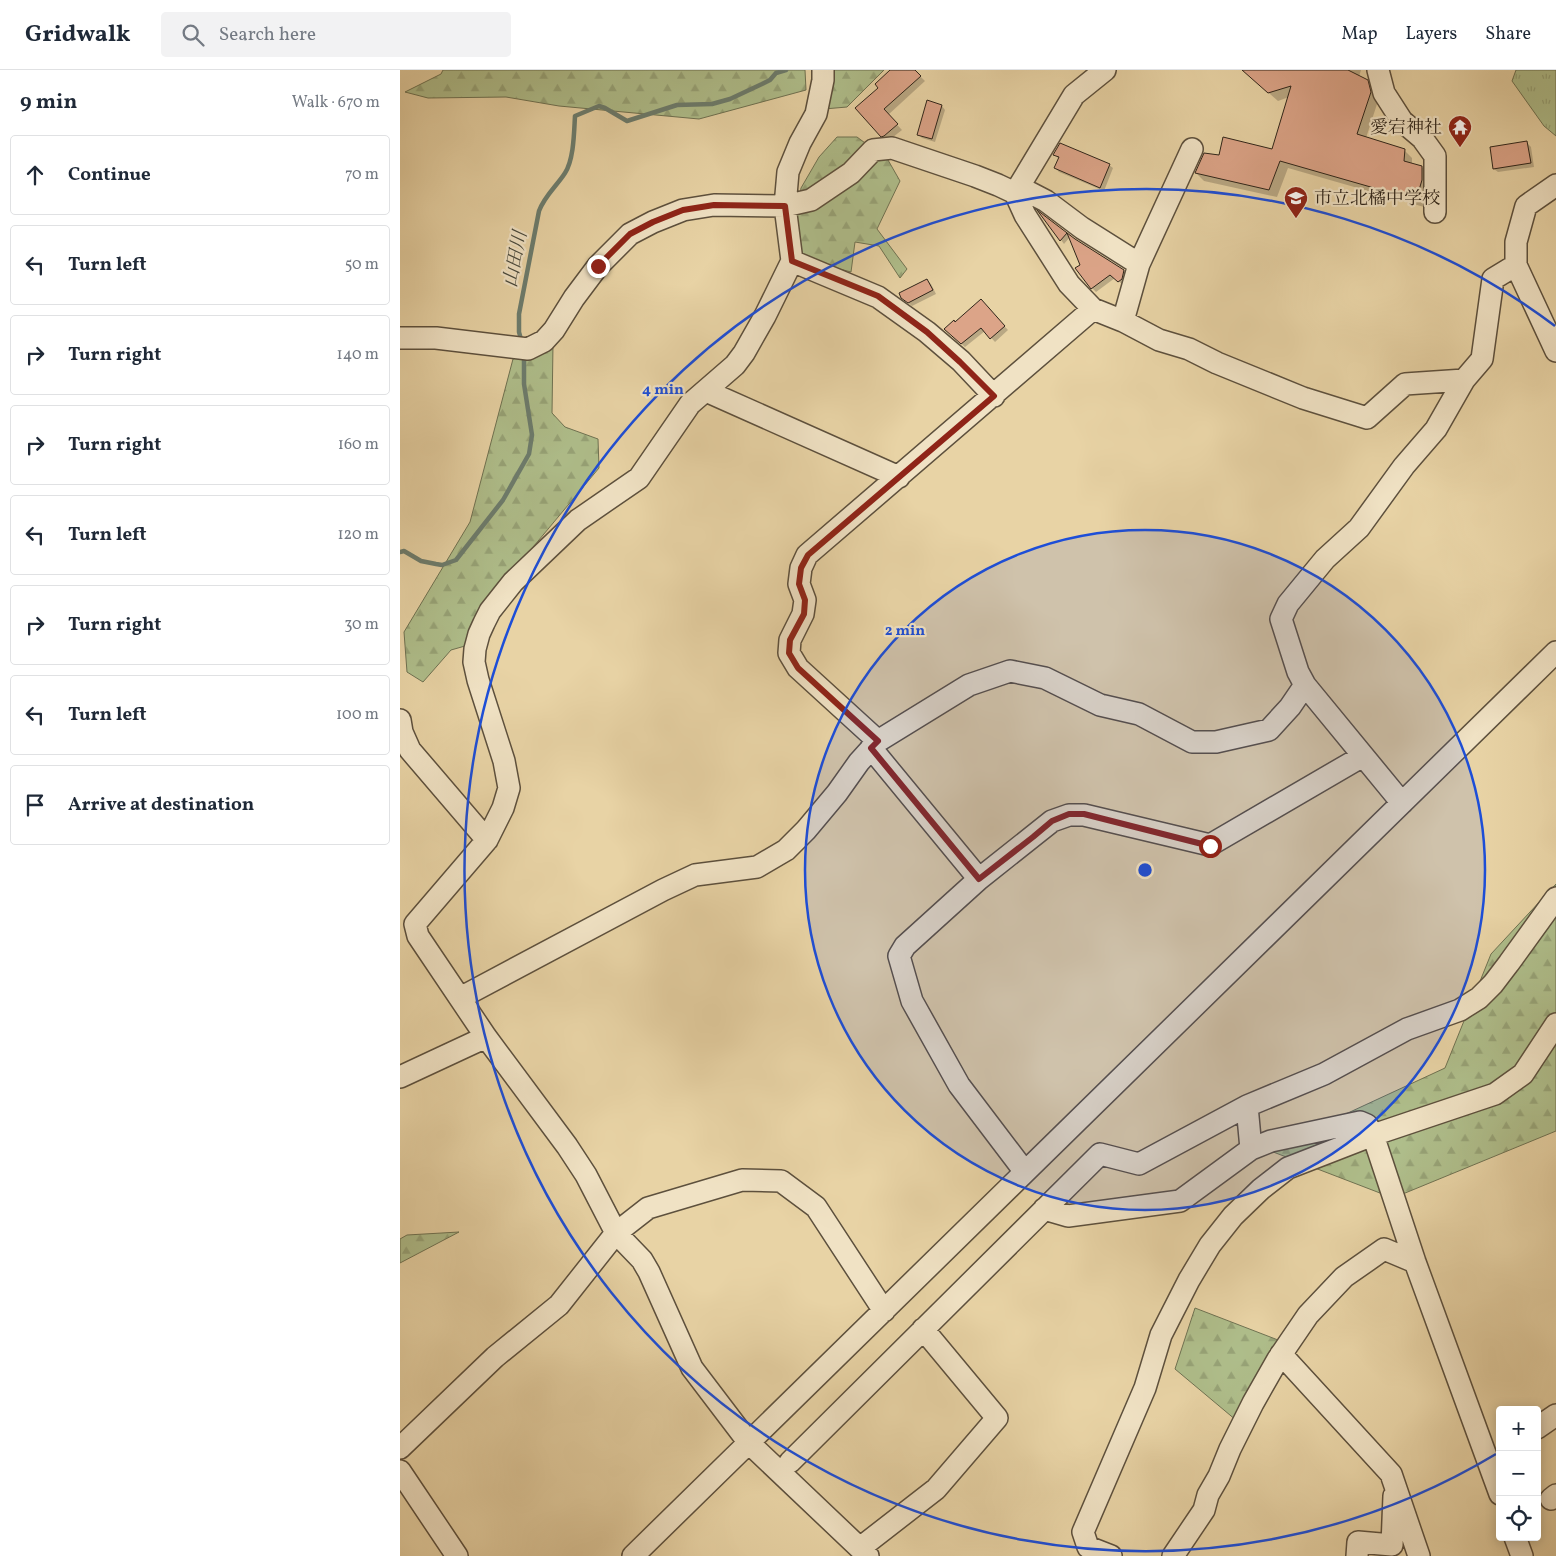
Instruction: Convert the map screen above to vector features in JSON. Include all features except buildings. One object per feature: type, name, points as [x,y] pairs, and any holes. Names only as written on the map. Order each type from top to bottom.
[{"type":"street","points":[[824,70],[824,80],[816,114],[800,143],[788,172],[785,206],[792,261],[765,316],[744,353],[735,365],[690,404],[639,478],[578,520],[513,582],[484,623],[475,648],[474,662],[504,761],[509,788],[503,808],[487,840],[415,924],[418,936],[486,1037],[567,1146],[586,1175],[616,1233],[642,1260],[692,1368],[749,1443],[864,1552],[936,1488],[997,1418],[923,1329]]},
{"type":"street","points":[[1105,70],[1074,95],[1017,190],[1025,215],[1069,284],[1093,309],[1123,321],[1159,340],[1189,349],[1217,363],[1303,398],[1367,418],[1405,384],[1464,380]]},
{"type":"street","points":[[1378,70],[1384,92],[1402,121],[1422,138],[1435,156],[1435,212]]},
{"type":"street","points":[[400,338],[436,338],[528,349],[544,341],[554,330],[574,298],[598,266],[630,234],[683,210],[714,205],[785,206],[811,200],[850,173],[873,150],[892,148],[1046,201],[1082,228],[1139,264]]},
{"type":"street","points":[[1123,321],[1139,264],[1192,148]]},
{"type":"street","points":[[1556,185],[1526,206],[1516,242],[1516,265],[1556,351]]},
{"type":"street","points":[[792,261],[878,296],[927,332],[994,396]]},
{"type":"street","points":[[1402,803],[1305,685],[1298,672],[1281,619],[1288,604],[1325,559],[1359,528],[1404,466],[1436,429],[1464,380],[1482,359],[1493,279],[1516,265]]},
{"type":"street","points":[[979,879],[874,744],[798,668],[789,653],[790,640],[804,614],[805,600],[799,584],[801,568],[808,555],[1093,309]]},
{"type":"street","points":[[706,391],[899,477]]},
{"type":"street","points":[[633,1556],[1556,652]]},
{"type":"street","points":[[460,998],[663,890],[695,875],[757,867],[780,854],[806,830],[874,744],[969,685],[1010,670],[1045,678],[1100,705],[1139,714],[1192,742],[1216,742],[1269,730],[1290,707],[1305,685]]},
{"type":"street","points":[[400,720],[402,732],[410,750],[487,840]]},
{"type":"street","points":[[1025,1172],[959,1085],[912,1001],[899,956],[905,946],[979,879],[1052,821],[1069,814],[1084,814],[1210,846],[1363,756]]},
{"type":"street","points":[[790,1462],[1100,1154],[1139,1164],[1247,1106],[1324,1074],[1407,1029],[1460,1010],[1479,998],[1493,984],[1556,898]]},
{"type":"street","points":[[1111,1556],[1088,1547],[1083,1532],[1145,1388],[1161,1335],[1189,1280],[1210,1245],[1233,1216],[1261,1189],[1288,1168],[1372,1135],[1495,1094],[1523,1074],[1556,1024]]},
{"type":"street","points":[[400,1077],[486,1037]]},
{"type":"street","points":[[1247,1106],[1252,1149]]},
{"type":"street","points":[[1044,1209],[1068,1216],[1180,1201],[1252,1149],[1271,1141],[1360,1122],[1367,1125],[1415,1262],[1494,1458]]},
{"type":"street","points":[[400,1448],[495,1357],[559,1305],[616,1233],[648,1208],[742,1180],[781,1181],[816,1207],[884,1310]]},
{"type":"street","points":[[1173,1556],[1204,1510],[1208,1495],[1219,1476],[1253,1403],[1281,1354],[1308,1315],[1344,1276],[1384,1249],[1415,1262]]},
{"type":"street","points":[[1281,1354],[1391,1474],[1419,1556]]},
{"type":"street","points":[[1541,1425],[1556,1415]]},
{"type":"street","points":[[400,1471],[458,1556]]},
{"type":"street","points":[[1357,1556],[1358,1542],[1392,1545],[1395,1486]]},
{"type":"street","points":[[1517,1541],[1522,1556]]},
{"type":"green space","points":[[443,70],[805,70],[806,90],[699,119],[559,106],[506,97],[428,98],[405,92],[441,74]]},
{"type":"green space","points":[[833,70],[884,70],[847,107],[824,109]]},
{"type":"green space","points":[[1516,70],[1556,70],[1556,136],[1544,126],[1512,81]]},
{"type":"green space","points":[[837,137],[857,137],[888,160],[900,181],[877,229],[907,269],[900,278],[879,246],[855,242],[851,272],[799,258],[795,226],[801,188],[819,157]]},
{"type":"green space","points":[[553,344],[552,413],[565,427],[598,439],[599,468],[478,613],[465,646],[451,650],[423,682],[407,672],[404,632],[470,522],[513,359]]},
{"type":"green space","points":[[1556,884],[1556,1131],[1393,1198],[1268,1150],[1445,1068],[1491,954]]},
{"type":"green space","points":[[459,1232],[400,1263],[400,1239],[407,1235]]},
{"type":"green space","points":[[1195,1308],[1278,1340],[1249,1431],[1175,1369]]},
{"type":"waterway","name":"山田川","points":[[522,343],[519,332],[519,314],[539,211],[544,200],[562,178],[568,167],[573,145],[575,116],[599,106],[627,121],[677,105],[712,104],[730,99],[770,80],[776,73],[786,70]]},
{"type":"waterway","name":"山田川","points":[[400,552],[404,551],[421,561],[442,565],[456,560],[503,500],[529,454],[532,435],[524,384],[524,355]]},
{"type":"place","name":"愛宕神社","points":[[1460,148]]},
{"type":"place","name":"市立北橘中学校","points":[[1296,219]]},
{"type":"route","points":[[598,266],[630,234],[683,210],[714,205],[785,206],[792,261],[878,296],[927,332],[994,396],[808,555],[801,568],[799,584],[805,600],[804,614],[790,640],[789,653],[798,668],[878,741],[871,748],[979,879],[1052,821],[1069,814],[1084,814],[1210,846]]}]
